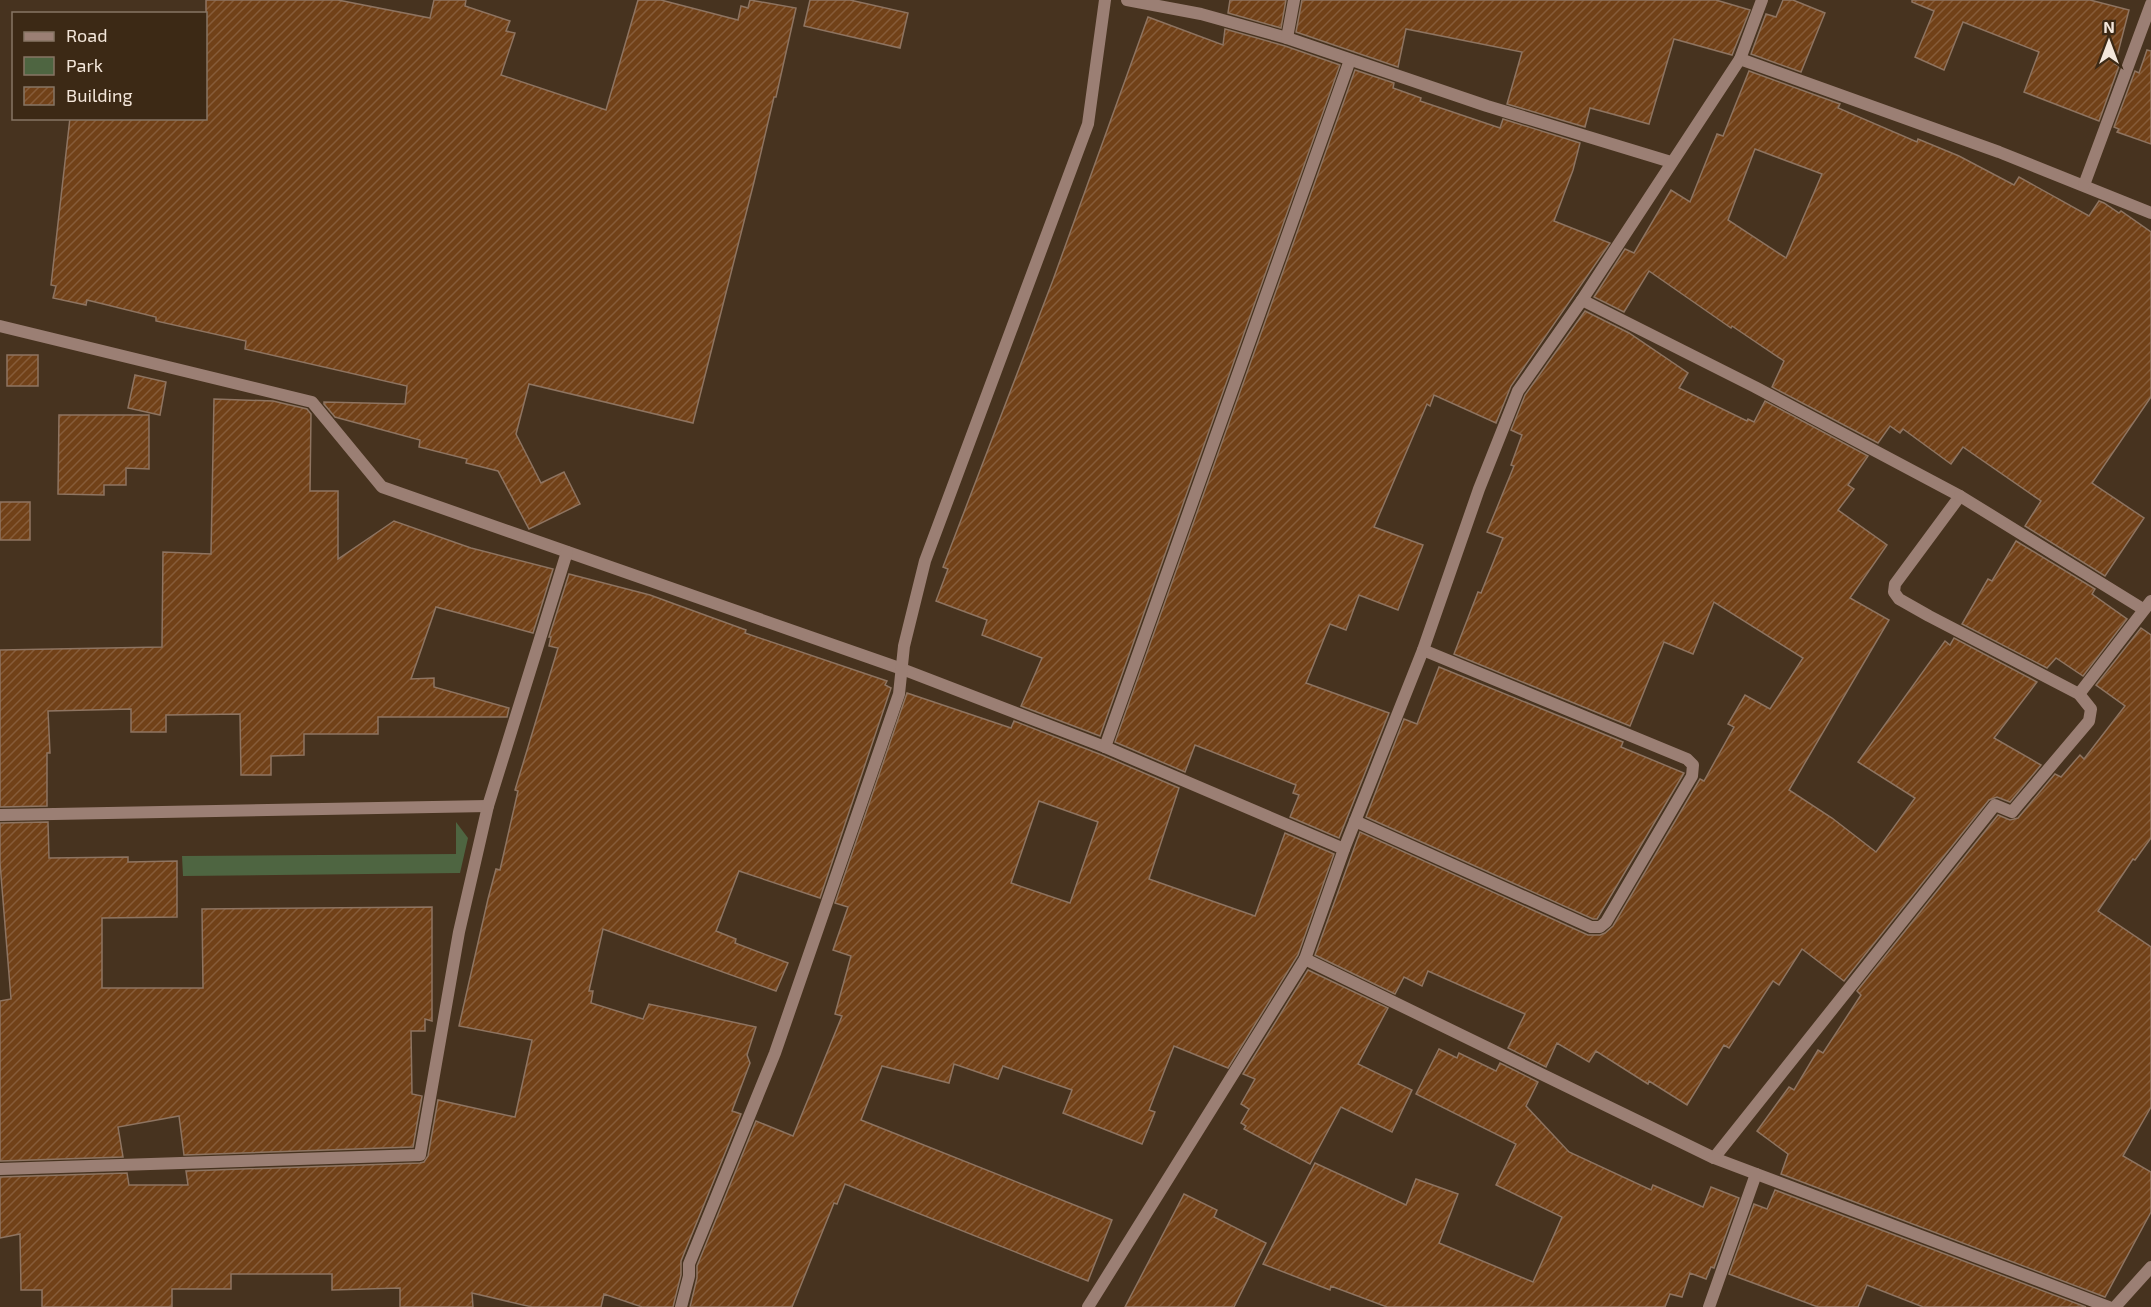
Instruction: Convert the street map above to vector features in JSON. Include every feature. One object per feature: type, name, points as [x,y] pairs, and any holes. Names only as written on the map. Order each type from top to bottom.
[{"type":"street","points":[[681,1307],[689,1276],[689,1263],[775,1053],[899,694],[904,646],[925,561],[1088,124],[1105,0]]},
{"type":"street","points":[[1127,0],[1201,14],[1287,38],[1488,106],[1671,162]]},
{"type":"street","points":[[1287,38],[1294,0]]},
{"type":"street","points":[[1088,1307],[1305,959],[1355,820],[1423,650],[1479,489],[1518,391],[1582,300],[1740,59],[1762,0]]},
{"type":"street","points":[[2084,185],[2151,3]]},
{"type":"street","points":[[1740,59],[1999,152],[2151,213]]},
{"type":"street","points":[[1105,747],[1350,60]]},
{"type":"street","points":[[1582,300],[1755,387],[1960,496],[2147,605],[2079,694]]},
{"type":"street","points":[[0,326],[312,402],[382,487],[902,669],[1105,747],[1344,849]]},
{"type":"street","points":[[1714,1158],[1995,805],[2012,812],[2089,721],[2091,709],[2079,694],[1929,616],[1899,599],[1894,592],[1895,584],[1960,496]]},
{"type":"street","points":[[0,1169],[420,1155],[459,932],[488,806],[567,552]]},
{"type":"street","points":[[1355,820],[1591,927],[1600,927],[1612,912],[1692,776],[1693,765],[1687,759],[1423,650]]},
{"type":"street","points":[[0,815],[488,806]]},
{"type":"street","points":[[1305,959],[1714,1158],[2109,1307]]},
{"type":"street","points":[[1709,1307],[1755,1174]]},
{"type":"street","points":[[2115,1307],[2151,1268]]},
{"type":"green space","points":[[456,822],[468,838],[460,873],[183,876],[182,856],[456,854]]},
{"type":"building","points":[[206,0],[338,0],[430,18],[434,0],[466,0],[465,6],[510,21],[506,31],[515,33],[501,75],[606,110],[638,0],[661,0],[738,20],[741,6],[748,8],[750,0],[796,8],[776,97],[774,97],[693,423],[529,384],[516,434],[541,483],[564,472],[580,504],[529,529],[498,471],[466,463],[467,459],[419,447],[420,440],[335,417],[324,404],[324,402],[405,404],[407,386],[245,349],[246,341],[156,321],[156,317],[87,300],[86,305],[53,298],[56,286],[51,285],[70,120],[207,120]]},
{"type":"building","points":[[810,0],[850,0],[908,13],[900,48],[804,26]]},
{"type":"building","points":[[1230,0],[1286,0],[1281,28],[1228,13]]},
{"type":"building","points":[[1302,0],[1716,0],[1750,10],[1732,55],[1674,39],[1649,124],[1590,108],[1585,127],[1507,104],[1522,52],[1406,29],[1398,67],[1296,32]]},
{"type":"building","points":[[1783,0],[1793,0],[1825,13],[1801,72],[1751,54],[1766,14],[1776,17]]},
{"type":"building","points":[[1912,0],[2090,0],[2129,10],[2115,64],[2119,66],[2099,121],[2024,92],[2039,52],[1963,22],[1944,70],[1915,57],[1934,11]]},
{"type":"building","points":[[1148,17],[1223,45],[1225,29],[1340,65],[1100,736],[1021,706],[1042,658],[982,635],[987,620],[936,601],[948,569],[943,567],[1053,280]]},
{"type":"building","points":[[2147,50],[2151,51],[2151,144],[2117,132],[2119,129],[2114,127],[2135,71],[2139,73]]},
{"type":"building","points":[[1355,70],[1394,83],[1393,88],[1421,98],[1420,101],[1500,128],[1503,119],[1580,143],[1573,170],[1554,221],[1610,243],[1511,386],[1496,423],[1434,395],[1430,406],[1427,404],[1374,527],[1423,545],[1398,610],[1359,595],[1346,630],[1330,624],[1306,683],[1389,713],[1339,838],[1290,817],[1299,795],[1293,793],[1296,785],[1195,745],[1185,772],[1115,742]]},
{"type":"building","points":[[1749,71],[1840,104],[1838,108],[1917,142],[1918,139],[1959,156],[2014,185],[2019,177],[2089,216],[2099,201],[2104,203],[2119,213],[2121,211],[2151,232],[2151,397],[2092,483],[2144,518],[2105,576],[2025,526],[2041,501],[1963,447],[1951,464],[1903,429],[1900,433],[1890,426],[1878,443],[1772,387],[1784,361],[1732,326],[1731,328],[1649,271],[1624,312],[1594,297],[1625,249],[1634,253],[1671,190],[1690,202],[1717,134],[1723,136]],"holes":[[[1755,149],[1822,174],[1786,258],[1728,220]]]},
{"type":"building","points":[[1585,311],[1629,333],[1688,373],[1679,388],[1747,421],[1748,419],[1754,422],[1765,401],[1868,456],[1848,485],[1854,489],[1838,510],[1887,545],[1850,598],[1889,620],[1789,790],[1832,818],[1876,852],[1915,798],[1858,762],[1945,641],[1950,645],[1954,638],[2037,682],[1994,738],[2041,765],[2010,802],[1997,797],[1989,800],[1844,981],[1802,949],[1779,985],[1773,981],[1729,1048],[1724,1045],[1687,1105],[1649,1081],[1648,1084],[1596,1051],[1589,1062],[1557,1043],[1546,1067],[1508,1048],[1525,1014],[1428,971],[1422,986],[1404,977],[1395,994],[1315,955],[1360,832],[1588,935],[1605,933],[1613,926],[1700,779],[1704,781],[1734,727],[1728,724],[1745,695],[1770,709],[1803,658],[1714,602],[1693,654],[1664,642],[1630,726],[1454,654],[1478,592],[1481,593],[1503,538],[1487,532],[1514,466],[1511,465],[1522,435],[1511,430],[1525,395]]},
{"type":"building","points":[[7,355],[38,355],[38,386],[7,386]]},
{"type":"building","points":[[135,375],[166,382],[160,415],[128,408]]},
{"type":"building","points":[[214,399],[273,401],[307,409],[311,414],[310,491],[338,491],[338,559],[394,521],[471,548],[553,569],[533,633],[436,607],[411,679],[434,678],[434,687],[509,708],[507,717],[378,717],[378,734],[304,734],[304,755],[271,756],[271,775],[241,775],[240,714],[166,715],[166,732],[131,732],[131,709],[48,711],[50,753],[47,753],[47,806],[0,807],[0,650],[162,647],[163,552],[211,554]]},
{"type":"building","points":[[59,415],[149,415],[149,469],[126,468],[126,485],[104,485],[104,495],[58,494]]},
{"type":"building","points":[[0,502],[30,502],[30,540],[0,540]]},
{"type":"building","points":[[2016,541],[2095,589],[2092,594],[2127,619],[2083,676],[2056,658],[2047,668],[1962,624],[1988,579],[1992,581]]},
{"type":"building","points":[[569,574],[650,595],[746,630],[745,633],[887,681],[885,685],[891,688],[820,898],[739,871],[716,931],[736,939],[735,943],[788,963],[776,991],[603,929],[589,991],[593,991],[591,1003],[643,1019],[649,1004],[756,1027],[747,1055],[750,1063],[732,1111],[741,1114],[681,1261],[681,1275],[673,1307],[642,1307],[604,1294],[601,1307],[532,1307],[472,1293],[473,1307],[400,1307],[400,1288],[332,1290],[332,1274],[231,1274],[231,1289],[172,1289],[172,1307],[42,1307],[42,1290],[21,1290],[20,1234],[0,1238],[0,1177],[127,1173],[129,1185],[188,1185],[186,1171],[420,1163],[424,1162],[428,1156],[438,1100],[515,1117],[532,1040],[459,1026],[488,899],[496,869],[500,870],[518,791],[515,790],[558,648],[549,646],[551,637],[549,637]]},
{"type":"building","points":[[2141,628],[2151,635],[2151,838],[2135,860],[2133,859],[2098,911],[2151,947],[2151,1107],[2123,1156],[2151,1172],[2151,1212],[2105,1297],[1781,1174],[1788,1154],[1757,1131],[1789,1087],[1794,1090],[1818,1050],[1823,1053],[1861,995],[1857,991],[1998,815],[2010,820],[2018,818],[2055,774],[2061,777],[2080,755],[2084,759],[2125,706],[2096,685]]},
{"type":"building","points":[[1439,667],[1623,742],[1621,747],[1684,773],[1597,919],[1366,817],[1404,719],[1417,724]]},
{"type":"building","points":[[907,693],[1011,728],[1014,721],[1179,788],[1149,879],[1255,916],[1285,833],[1334,854],[1298,955],[1228,1068],[1174,1046],[1149,1110],[1155,1112],[1142,1144],[1063,1113],[1072,1090],[1003,1066],[998,1079],[954,1064],[949,1083],[882,1066],[861,1120],[1112,1220],[1088,1281],[845,1184],[837,1204],[834,1203],[792,1307],[690,1307],[697,1278],[697,1266],[756,1121],[793,1136],[842,1016],[835,1014],[851,956],[833,950],[848,907],[835,903]],"holes":[[[1039,801],[1098,822],[1070,903],[1011,883]]]},
{"type":"building","points":[[48,822],[49,858],[128,857],[128,862],[177,861],[177,917],[102,918],[102,988],[203,988],[202,909],[432,907],[432,1021],[425,1019],[425,1031],[411,1031],[412,1094],[422,1096],[413,1147],[184,1155],[179,1116],[118,1127],[123,1157],[0,1161],[0,1001],[11,999],[0,863],[0,823]]},
{"type":"building","points":[[1308,970],[1388,1008],[1358,1064],[1412,1090],[1392,1132],[1341,1107],[1310,1164],[1244,1129],[1246,1126],[1241,1123],[1249,1109],[1241,1104],[1255,1079],[1243,1074]]},
{"type":"building","points":[[1439,1049],[1457,1058],[1459,1053],[1496,1071],[1500,1063],[1538,1082],[1526,1106],[1569,1152],[1651,1190],[1653,1185],[1703,1207],[1711,1187],[1739,1198],[1714,1268],[1711,1267],[1706,1279],[1690,1273],[1682,1297],[1670,1294],[1665,1307],[1387,1307],[1331,1286],[1330,1290],[1263,1264],[1315,1163],[1406,1205],[1416,1179],[1458,1194],[1439,1243],[1533,1282],[1562,1217],[1496,1185],[1516,1144],[1416,1094]]},
{"type":"building","points":[[1775,1190],[2086,1307],[1923,1307],[1867,1285],[1858,1307],[1818,1307],[1729,1274],[1754,1204],[1767,1209]]},
{"type":"building","points":[[1184,1194],[1217,1210],[1214,1217],[1266,1243],[1234,1307],[1125,1307]]}]
